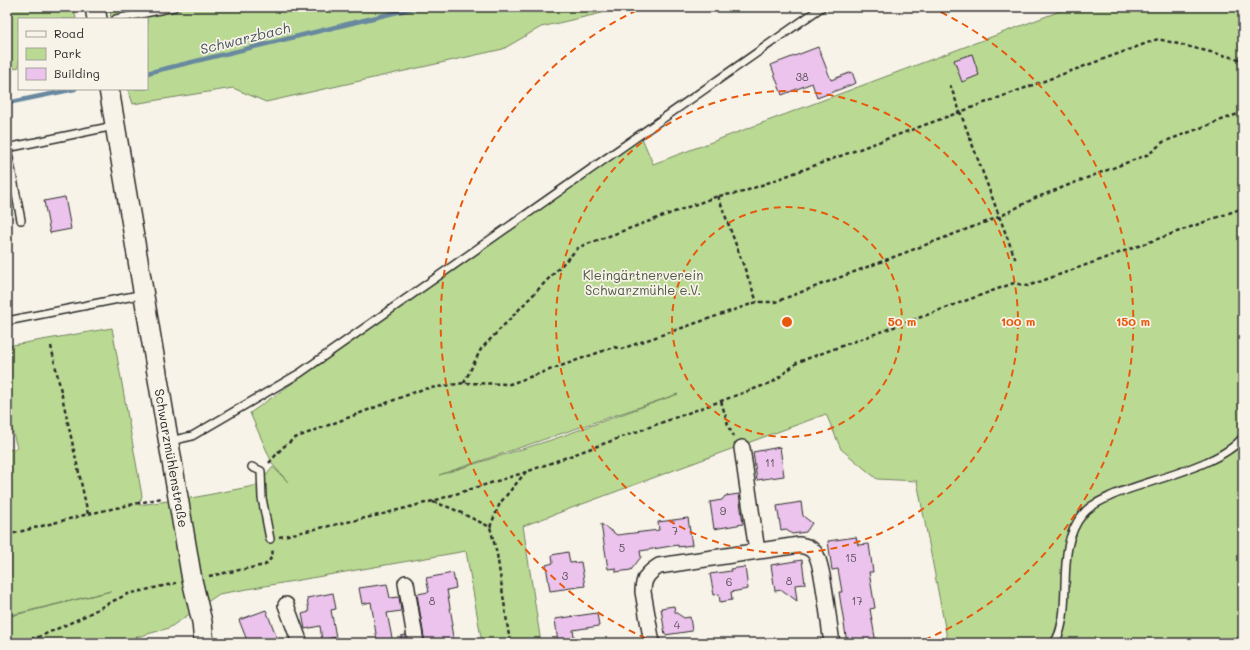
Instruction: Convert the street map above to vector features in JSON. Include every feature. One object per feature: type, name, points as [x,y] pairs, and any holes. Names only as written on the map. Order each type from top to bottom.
[{"type":"street","points":[[95,7],[97,18]]},
{"type":"street","name":"Schwarzmühlenstraße","points":[[110,92],[170,441],[192,580],[202,622],[204,643]]},
{"type":"street","points":[[742,448],[757,551]]},
{"type":"street","points":[[652,643],[643,592],[643,584],[650,571],[659,566],[799,545],[810,548],[817,557],[832,643]]},
{"type":"street","points":[[406,583],[416,643]]},
{"type":"street","points":[[286,605],[300,643]]},
{"type":"street","name":"Schwarzmühlenstraße","points":[[202,622],[211,643]]},
{"type":"lane","points":[[121,18],[174,7]]},
{"type":"lane","points":[[170,441],[192,436],[300,373],[822,7]]},
{"type":"lane","points":[[21,220],[8,148],[116,126]]},
{"type":"lane","points":[[7,321],[144,294]]},
{"type":"lane","points":[[1054,643],[1060,633],[1064,611],[1068,550],[1072,531],[1083,514],[1099,502],[1119,493],[1197,466],[1222,455],[1238,445],[1243,438]]},
{"type":"lane","points":[[252,467],[261,471],[262,498],[270,538]]},
{"type":"path","points":[[464,383],[481,349],[578,247],[718,196],[740,193],[1158,39],[1243,60]]},
{"type":"path","points":[[950,85],[1016,261]]},
{"type":"path","points":[[261,471],[282,448],[295,438],[423,389],[464,383],[510,384],[614,347],[621,349],[757,302],[775,302],[999,217],[1035,198],[1149,154],[1163,142],[1243,112]]},
{"type":"path","points":[[718,196],[757,302]]},
{"type":"path","points":[[17,643],[41,636],[79,619],[113,600],[128,594],[265,565],[271,560],[273,552],[270,538],[329,527],[433,501],[526,472],[773,382],[798,362],[1014,283],[1028,286],[1243,208]]},
{"type":"path","points":[[51,346],[88,514]]},
{"type":"path","points":[[721,402],[729,428],[742,448]]},
{"type":"path","points":[[510,643],[497,554],[490,527],[500,503],[526,472]]},
{"type":"path","points":[[7,535],[88,514],[178,494]]},
{"type":"path","points":[[433,501],[465,514],[490,527]]},
{"type":"path","points":[[1204,643],[1243,637]]},
{"type":"green space","points":[[7,7],[74,7],[76,18],[18,18],[18,67],[7,70]]},
{"type":"green space","points":[[110,7],[628,7],[541,27],[503,49],[266,102],[233,88],[133,104],[128,90],[148,90],[148,18],[111,18]]},
{"type":"green space","name":"Kleingärtnerverein Schwarzmühle e.V.","points":[[1071,7],[1243,7],[1243,643],[948,643],[917,481],[877,479],[841,449],[826,414],[523,526],[541,643],[482,643],[466,551],[219,594],[169,628],[116,643],[7,643],[7,617],[111,591],[7,616],[7,450],[17,448],[7,411],[7,346],[112,328],[142,496],[139,505],[197,497],[264,484],[263,479],[273,467],[288,482],[273,465],[250,413],[642,138],[653,164]],"holes":[[[678,394],[554,439],[439,475]]]},
{"type":"building","points":[[818,47],[831,80],[852,72],[856,83],[817,98],[812,83],[782,95],[771,65]]},
{"type":"building","points":[[972,54],[979,75],[962,82],[954,60]]},
{"type":"building","points":[[65,197],[71,229],[50,233],[44,201]]},
{"type":"building","points":[[780,447],[784,476],[757,480],[753,452]]},
{"type":"building","points":[[739,494],[743,524],[714,529],[710,502],[722,500],[725,496]]},
{"type":"building","points":[[801,502],[803,516],[812,523],[806,532],[792,534],[785,529],[781,530],[777,506]]},
{"type":"building","points":[[688,518],[692,545],[678,547],[678,545],[640,551],[641,557],[631,570],[616,572],[616,568],[608,569],[601,524],[617,535],[659,530],[658,522]]},
{"type":"building","points":[[856,537],[858,545],[869,544],[873,572],[869,572],[875,608],[870,609],[876,643],[847,643],[839,592],[842,592],[838,569],[832,570],[828,541]]},
{"type":"building","points":[[568,552],[570,563],[581,562],[585,586],[550,591],[546,565],[553,563],[552,555]]},
{"type":"building","points":[[802,560],[805,584],[795,585],[797,601],[782,590],[775,591],[771,565]]},
{"type":"building","points":[[745,567],[748,589],[731,592],[732,600],[720,602],[719,594],[714,595],[710,574]]},
{"type":"building","points":[[453,573],[456,588],[447,590],[453,625],[451,625],[454,643],[425,643],[417,594],[429,592],[426,578]]},
{"type":"building","points":[[387,584],[390,598],[399,597],[401,611],[387,613],[393,643],[380,643],[380,640],[377,640],[371,602],[362,604],[359,588]]},
{"type":"building","points":[[333,593],[336,609],[331,610],[336,637],[322,640],[320,626],[305,629],[302,614],[309,612],[307,598]]},
{"type":"building","points":[[674,606],[675,612],[684,618],[690,617],[692,631],[665,635],[661,608]]},
{"type":"building","points":[[266,610],[279,643],[248,643],[239,620]]},
{"type":"building","points":[[597,613],[599,626],[573,630],[575,643],[558,643],[555,619]]},
{"type":"building","points":[[406,635],[407,643],[401,643],[401,636]]},
{"type":"waterway","name":"Schwarzbach","points":[[148,73],[418,7]]},
{"type":"waterway","name":"Schwarzbach","points":[[7,103],[70,90]]}]
